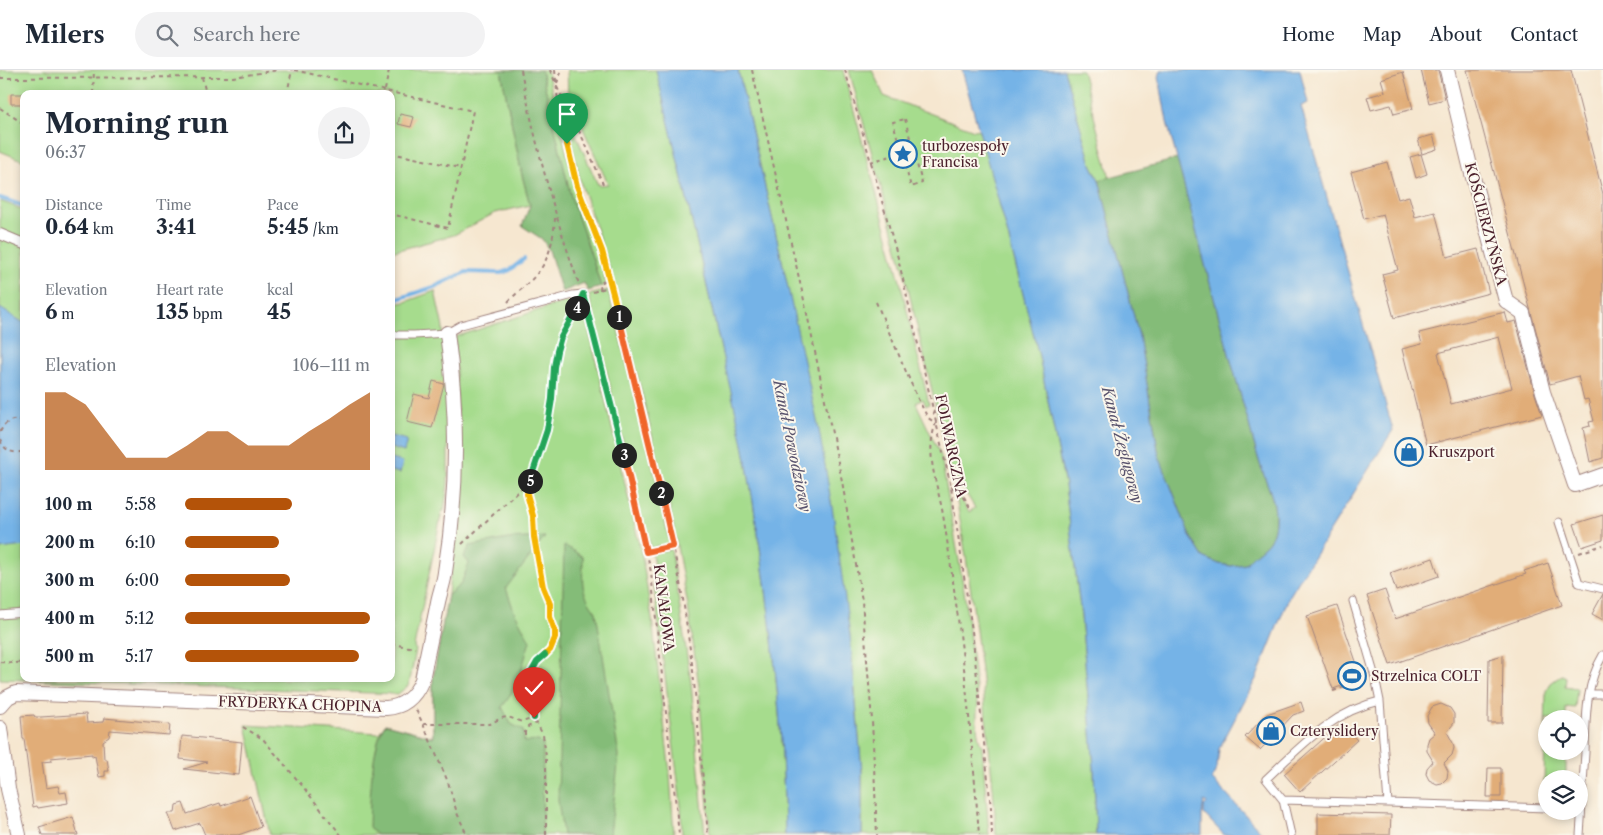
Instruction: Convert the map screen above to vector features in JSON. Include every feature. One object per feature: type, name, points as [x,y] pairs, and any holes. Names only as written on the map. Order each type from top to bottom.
[{"type":"street","name":"KOŚCIERZYŃSKA","points":[[1447,70],[1506,301],[1523,313],[1542,392],[1575,485],[1603,475]]},
{"type":"street","points":[[0,234],[20,242]]},
{"type":"street","points":[[411,698],[422,680],[445,575],[454,500],[455,440],[447,333]]},
{"type":"street","name":"FRYDERYKA CHOPINA","points":[[0,706],[8,697],[16,693],[386,708],[400,705],[411,698]]},
{"type":"street","points":[[0,728],[8,789],[19,835]]},
{"type":"lane","points":[[395,335],[414,336],[447,333],[461,325],[583,294]]},
{"type":"lane","points":[[1559,522],[1579,583],[1603,589]]},
{"type":"lane","points":[[1353,601],[1380,701],[1388,803]]},
{"type":"lane","points":[[0,615],[20,613]]},
{"type":"lane","points":[[1582,770],[1586,710],[1597,665],[1603,655]]},
{"type":"lane","points":[[1589,694],[1603,694]]},
{"type":"lane","points":[[1291,835],[1283,800],[1266,779],[1310,738],[1342,715],[1363,704],[1380,701]]},
{"type":"lane","points":[[1283,800],[1538,808]]},
{"type":"lane","points":[[1580,820],[1580,835]]},
{"type":"path","points":[[93,90],[94,70]]},
{"type":"path","points":[[0,78],[202,78],[232,77],[279,70]]},
{"type":"path","points":[[288,90],[293,70],[384,90],[389,70]]},
{"type":"path","name":"KANAŁOWA","points":[[521,70],[530,117],[556,216],[583,294],[632,486],[651,572],[679,835]]},
{"type":"path","points":[[550,70],[585,143],[602,184]]},
{"type":"path","points":[[555,70],[558,102],[577,186],[602,251],[638,393],[673,546],[694,671],[708,835]]},
{"type":"path","points":[[556,85],[562,70]]},
{"type":"path","points":[[752,70],[806,309],[840,471],[862,601],[872,720],[877,835]]},
{"type":"path","name":"FOLWARCZNA","points":[[845,70],[898,258],[951,487],[974,641],[992,835]]},
{"type":"path","points":[[202,78],[205,90]]},
{"type":"path","points":[[395,93],[473,111],[448,228],[395,215]]},
{"type":"path","points":[[0,108],[20,121]]},
{"type":"path","points":[[905,118],[922,183],[911,187],[901,153],[893,122],[905,118]]},
{"type":"path","points":[[870,162],[901,153]]},
{"type":"path","points":[[395,154],[461,168]]},
{"type":"path","points":[[495,316],[540,270],[551,244],[556,216]]},
{"type":"path","points":[[609,278],[602,284],[600,290],[611,286]]},
{"type":"path","points":[[546,835],[546,756],[543,735],[534,718],[534,680],[531,673],[537,662],[550,650],[555,638],[555,631],[550,617],[550,604],[543,587],[534,537],[533,516],[527,494],[547,430],[552,399],[554,367],[559,344],[583,294]]},
{"type":"path","points":[[876,302],[917,397],[928,418],[936,423],[931,443],[933,467],[942,508],[970,716],[979,835]]},
{"type":"path","points":[[0,432],[8,421],[20,419]]},
{"type":"path","points":[[0,440],[8,451],[20,452]]},
{"type":"path","points":[[448,551],[465,542],[530,480]]},
{"type":"path","points":[[951,487],[958,489],[971,510]]},
{"type":"path","points":[[1570,556],[1603,545]]},
{"type":"path","points":[[646,552],[673,546]]},
{"type":"path","points":[[395,645],[420,649]]},
{"type":"path","points":[[0,662],[20,663]]},
{"type":"path","points":[[1333,691],[1366,680]]},
{"type":"path","points":[[411,698],[448,782],[457,813],[467,835]]},
{"type":"path","points":[[423,724],[490,724],[501,718],[508,717],[522,722],[534,718]]},
{"type":"path","points":[[525,735],[526,728],[537,723]]},
{"type":"path","points":[[243,727],[263,739],[341,835]]},
{"type":"green space","points":[[0,70],[501,70],[522,175],[530,205],[495,213],[454,235],[395,251],[395,90],[20,90],[20,159],[0,151]]},
{"type":"green space","points":[[501,70],[541,70],[571,197],[601,287],[588,291],[584,283],[562,292],[549,250],[542,239],[522,226],[530,205],[522,175]]},
{"type":"green space","points":[[541,70],[547,70],[576,192],[599,254],[606,285],[601,287],[571,197]]},
{"type":"green space","points":[[567,70],[656,70],[747,466],[762,558],[778,696],[785,835],[710,835],[699,687],[688,606],[669,503],[621,309],[581,184],[561,101],[598,185],[608,184],[568,95]]},
{"type":"green space","points":[[738,70],[843,70],[900,281],[929,404],[926,406],[923,399],[916,403],[941,456],[964,590],[978,704],[977,725],[982,746],[989,835],[862,835],[862,772],[850,635],[783,265]]},
{"type":"green space","points":[[849,70],[872,70],[884,96],[974,130],[979,129],[1039,356],[1065,485],[1081,616],[1094,767],[1096,835],[996,835],[992,773],[978,646],[956,496],[958,495],[969,512],[975,508],[964,490],[953,480],[904,271]]},
{"type":"green space","points":[[1064,70],[1082,70],[1110,178],[1099,180],[1091,164]]},
{"type":"green space","points":[[1177,159],[1254,444],[1274,507],[1274,531],[1268,542],[1246,564],[1231,566],[1219,564],[1203,557],[1190,536],[1159,456],[1139,336],[1099,180]]},
{"type":"green space","points":[[0,201],[20,208],[20,680],[0,679]]},
{"type":"green space","points":[[608,290],[654,471],[670,544],[651,548],[649,540],[644,533],[589,295]]},
{"type":"green space","points":[[435,291],[443,328],[448,416],[448,484],[444,511],[442,511],[414,647],[416,650],[409,685],[398,694],[80,682],[395,682],[395,304]]},
{"type":"green space","points":[[567,301],[573,312],[585,314],[642,556],[652,619],[670,774],[674,835],[270,835],[246,725],[379,733],[385,724],[433,737],[433,679],[448,595],[454,540],[458,439],[455,337]]},
{"type":"green space","points":[[545,537],[506,588],[514,611],[530,641],[516,684],[502,707],[511,724],[523,730],[524,742],[539,741],[543,745],[542,835],[376,835],[369,827],[372,774],[380,734],[385,724],[433,737],[433,679],[448,595],[461,584],[469,563],[464,557],[470,546],[508,539]]},
{"type":"green space","points":[[564,545],[583,557],[584,592],[596,612],[619,756],[610,835],[563,835],[558,800]]},
{"type":"green space","points":[[671,549],[691,683],[705,835],[682,835],[681,806],[654,587],[655,573],[652,553]]},
{"type":"green space","points":[[1562,675],[1566,677],[1565,687],[1577,689],[1575,708],[1566,707],[1566,710],[1546,710],[1546,691],[1551,683]]},
{"type":"green space","points":[[1545,760],[1566,760],[1566,770],[1544,770]]},
{"type":"water","name":"Kanał Powodziowy","points":[[656,70],[738,70],[819,430],[834,519],[850,635],[862,772],[862,835],[785,835],[778,696],[762,558],[747,466]]},
{"type":"water","name":"Kanał Żeglugowy","points":[[962,70],[1064,70],[1091,164],[1099,180],[1139,336],[1159,456],[1190,536],[1203,557],[1219,564],[1231,566],[1246,564],[1268,542],[1274,531],[1274,507],[1260,464],[1212,292],[1167,122],[1159,77],[1161,70],[1300,70],[1308,103],[1301,106],[1393,430],[1289,597],[1257,677],[1219,749],[1217,767],[1212,779],[1264,835],[1224,835],[1204,814],[1204,806],[1207,803],[1204,801],[1202,835],[1096,835],[1094,767],[1081,616],[1065,485],[1039,356]]},
{"type":"water","points":[[0,308],[20,320],[20,546],[0,549]]},
{"type":"water","points":[[395,437],[407,440],[404,452],[395,449]]},
{"type":"water","points":[[395,460],[403,462],[400,473],[395,472]]},
{"type":"building","points":[[1421,70],[1438,70],[1445,99],[1429,103]]},
{"type":"building","points":[[1467,70],[1571,70],[1603,194],[1603,458],[1590,462],[1583,428],[1590,426],[1589,422],[1594,421],[1588,399],[1584,400],[1578,376],[1550,384]]},
{"type":"building","points":[[1403,72],[1413,109],[1394,114],[1391,105],[1371,110],[1367,97],[1385,92],[1381,79]]},
{"type":"building","points":[[11,94],[20,94],[20,104],[11,104]]},
{"type":"building","points":[[400,114],[414,117],[411,127],[398,124]]},
{"type":"building","points":[[1433,135],[1437,149],[1422,154],[1418,139]]},
{"type":"building","points":[[1421,154],[1427,174],[1416,178],[1410,157]]},
{"type":"building","points":[[1387,162],[1398,199],[1409,196],[1415,217],[1435,212],[1447,257],[1478,249],[1489,293],[1394,318],[1382,274],[1398,270],[1383,214],[1364,219],[1351,172]]},
{"type":"building","points":[[1505,312],[1508,323],[1516,321],[1542,415],[1426,445],[1402,349],[1422,344],[1419,333]],"holes":[[[1499,337],[1512,388],[1451,404],[1438,353]]]},
{"type":"building","points":[[433,381],[444,384],[432,428],[407,422],[414,394],[429,398]]},
{"type":"building","points":[[1418,444],[1421,456],[1405,460],[1403,448]]},
{"type":"building","points":[[1603,515],[1603,540],[1582,547],[1574,524]]},
{"type":"building","points":[[1433,558],[1439,576],[1396,591],[1390,573]]},
{"type":"building","points":[[1548,563],[1562,605],[1390,665],[1367,596],[1385,590],[1395,619],[1526,574],[1524,571]]},
{"type":"building","points":[[1603,594],[1603,620],[1592,614]]},
{"type":"building","points":[[1337,606],[1362,679],[1333,689],[1307,616]]},
{"type":"building","points":[[1503,655],[1502,723],[1488,723],[1489,659]]},
{"type":"building","points":[[1301,702],[1304,711],[1293,715],[1260,750],[1245,737],[1267,714]]},
{"type":"building","points":[[1441,704],[1450,708],[1454,714],[1454,723],[1447,732],[1454,748],[1452,755],[1444,763],[1448,771],[1447,778],[1442,783],[1437,784],[1429,780],[1426,774],[1427,768],[1433,761],[1427,751],[1427,744],[1429,738],[1435,733],[1428,723],[1427,716],[1432,707]]},
{"type":"building","points":[[86,714],[87,723],[103,722],[104,718],[170,724],[169,735],[110,730],[109,737],[103,741],[104,759],[107,759],[109,771],[105,771],[105,776],[99,777],[95,756],[92,757],[92,754],[51,758],[52,761],[42,762],[46,788],[58,786],[60,793],[66,792],[68,803],[38,808],[37,806],[33,807],[21,716],[34,715],[35,717],[41,717]]},
{"type":"building","points":[[1341,723],[1357,740],[1300,792],[1284,774]]},
{"type":"building","points":[[182,736],[242,742],[239,775],[184,769],[207,762],[180,759]]},
{"type":"building","points":[[1488,768],[1501,768],[1501,797],[1487,797]]},
{"type":"building","points":[[250,796],[261,827],[238,835],[205,835],[200,823],[175,831],[168,813],[175,813],[176,805],[183,803],[187,814],[220,803],[221,806]]},
{"type":"building","points":[[1318,813],[1391,815],[1390,835],[1318,835]]},
{"type":"building","points":[[73,817],[78,835],[42,835],[39,827]]},
{"type":"waterway","points":[[0,198],[20,205]]},
{"type":"waterway","points":[[395,300],[434,287],[466,272],[501,273],[510,270],[524,259]]},
{"type":"place","name":"turbozespoły Francisa","points":[[903,154]]},
{"type":"place","name":"Kruszport","points":[[1409,452]]},
{"type":"place","name":"Strzelnica COLT","points":[[1352,676]]},
{"type":"place","name":"Czteryslidery","points":[[1271,731]]},
{"type":"route","points":[[534,718],[534,680],[531,673],[537,662],[550,650],[555,638],[555,631],[550,617],[550,604],[543,587],[534,537],[532,510],[527,494],[538,455],[545,441],[557,351],[561,337],[583,294],[632,486],[646,552],[673,546],[638,393],[602,251],[577,186],[567,144]]}]
